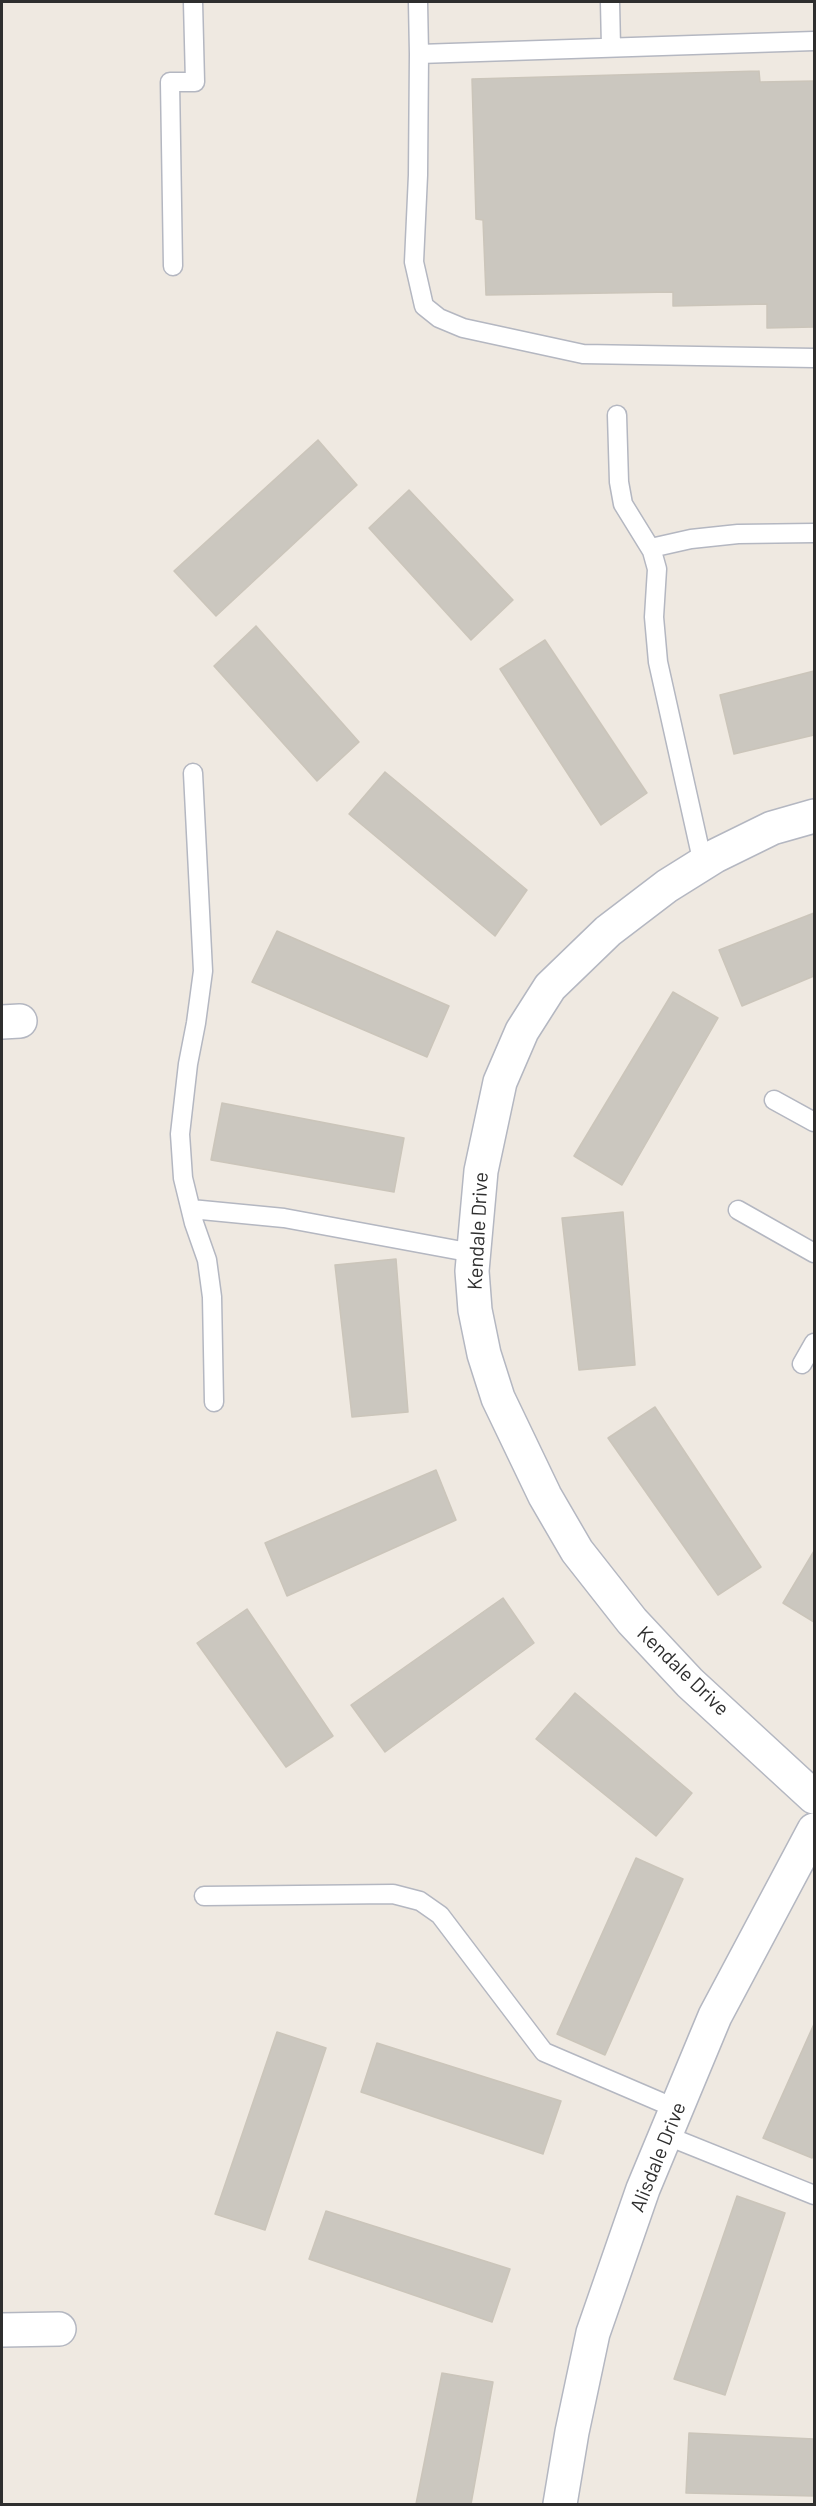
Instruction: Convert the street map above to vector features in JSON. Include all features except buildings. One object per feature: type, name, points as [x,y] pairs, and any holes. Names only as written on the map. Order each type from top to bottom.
[{"type":"street","name":"Kendale Drive","points":[[814,816],[772,828],[703,864],[667,886],[608,931],[550,987],[522,1031],[500,1082],[481,1171],[473,1252],[475,1310],[484,1354],[498,1398],[545,1496],[577,1551],[632,1621],[690,1683],[814,1797]]},
{"type":"street","name":"Alisdale Drive","points":[[560,2505],[572,2432],[593,2333],[644,2189],[715,2016],[814,1830]]},
{"type":"street","points":[[2,2330],[59,2329]]},
{"type":"lane","points":[[173,266],[170,82],[195,82],[193,2]]},
{"type":"lane","points":[[418,2],[418,175],[414,262],[424,306],[463,328],[583,354],[814,358]]},
{"type":"lane","points":[[610,2],[611,47]]},
{"type":"lane","points":[[419,54],[814,41]]},
{"type":"lane","points":[[617,415],[619,483],[623,504],[651,548],[657,568],[654,617],[658,662],[703,864]]},
{"type":"lane","points":[[651,548],[691,539],[738,534],[814,533]]},
{"type":"lane","points":[[193,773],[203,970],[180,1134],[183,1178],[208,1269],[212,1297],[214,1402]]},
{"type":"lane","points":[[774,1100],[814,1122]]},
{"type":"lane","points":[[191,1209],[284,1218],[473,1252]]},
{"type":"lane","points":[[738,1209],[814,1253]]},
{"type":"lane","points":[[802,1364],[814,1343]]},
{"type":"lane","points":[[204,1896],[393,1893],[420,1901],[440,1915],[544,2052],[671,2122],[814,2195]]}]
